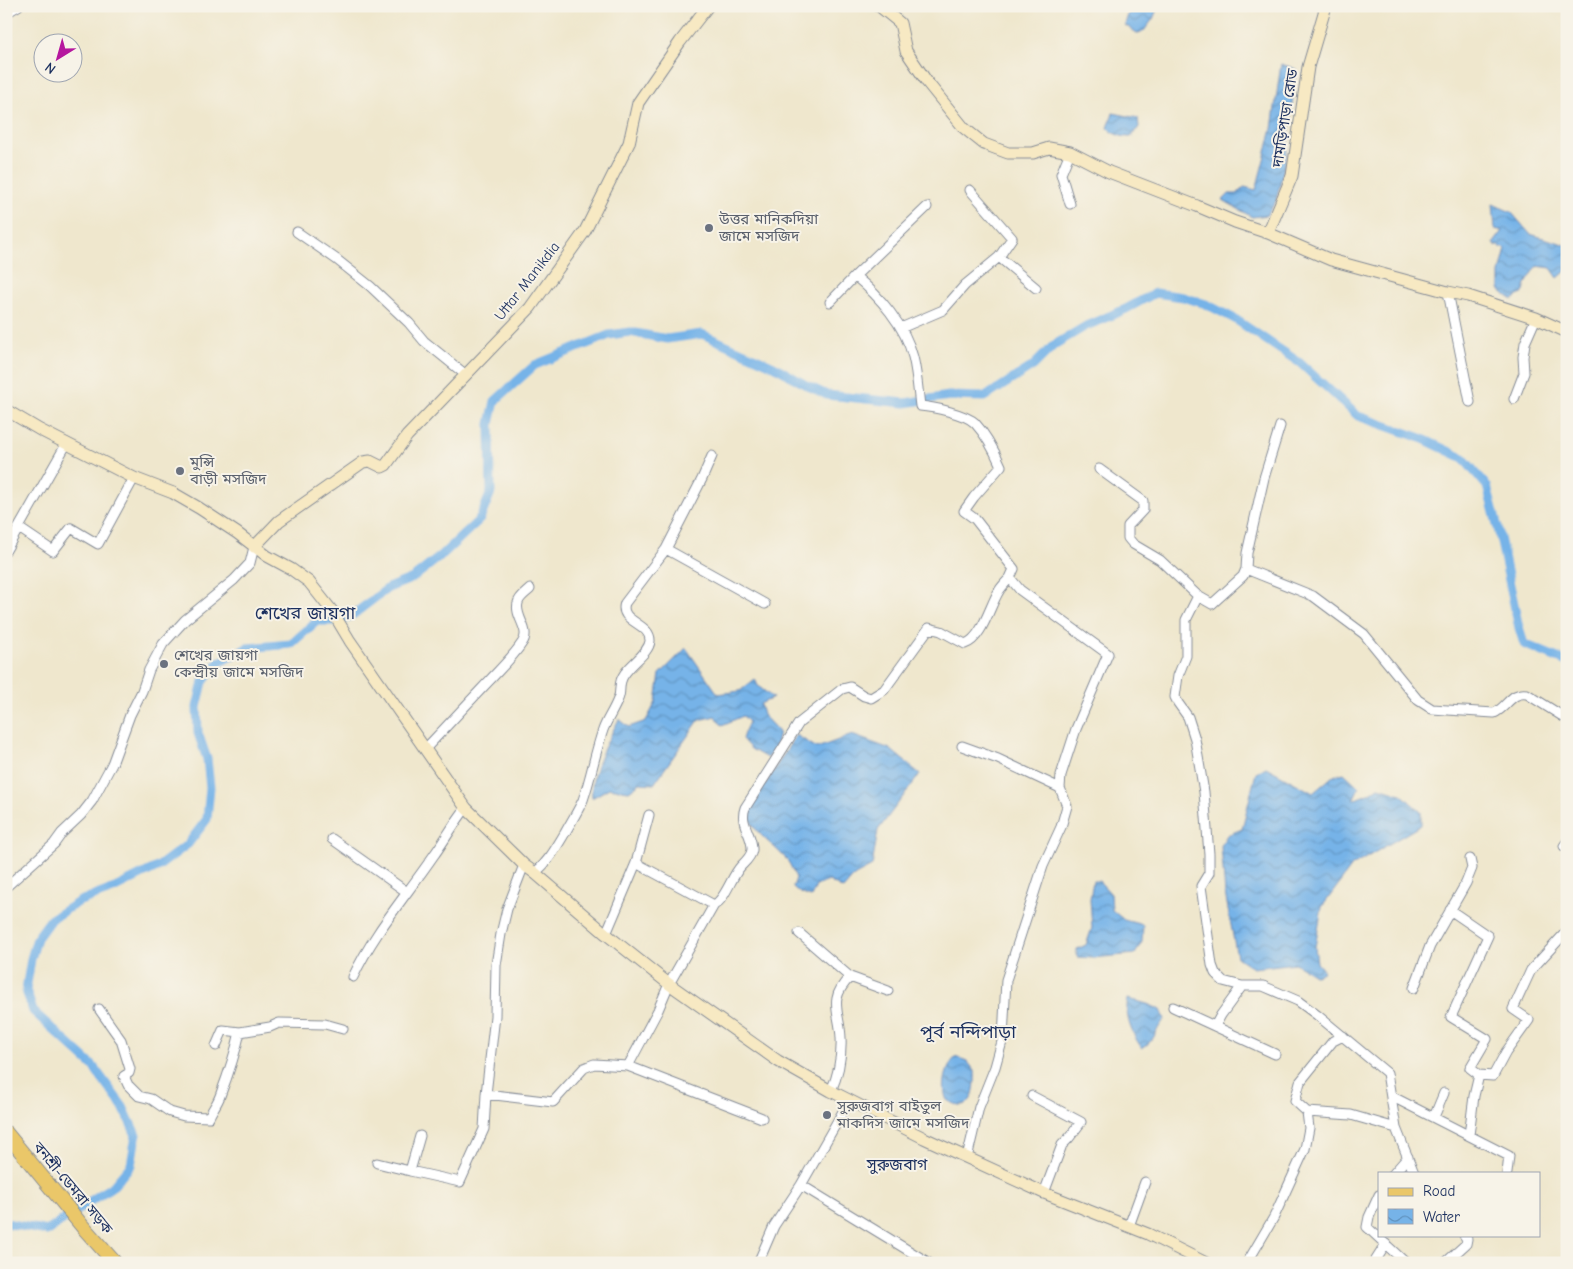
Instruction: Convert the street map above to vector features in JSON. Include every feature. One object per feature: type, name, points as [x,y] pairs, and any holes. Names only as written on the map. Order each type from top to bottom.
[{"type":"main road","name":"Uttar Manikdia","points":[[254,547],[279,520],[363,462],[370,461],[382,468],[386,465],[407,436],[530,308],[585,232],[629,143],[638,103],[680,42],[708,6]]},
{"type":"main road","points":[[879,6],[900,23],[906,51],[927,82],[964,128],[984,144],[1008,153],[1033,153],[1049,148],[1070,152],[1109,172],[1235,222],[1268,233],[1332,260],[1468,296],[1536,318],[1567,332]]},
{"type":"main road","name":"দামড়িপাড়া রোড","points":[[1268,233],[1292,176],[1308,67],[1326,6]]},
{"type":"main road","points":[[6,410],[134,478],[173,494],[199,508],[237,533],[254,547],[309,582],[332,611],[350,641],[466,808],[524,865],[669,984],[778,1061],[849,1101],[1044,1193],[1129,1226],[1206,1263]]},
{"type":"main road","name":"বনশ্রী-ডেমরা সড়ক","points":[[6,1133],[115,1263]]},
{"type":"street","points":[[6,13],[18,6]]},
{"type":"street","points":[[1070,152],[1061,174],[1070,204]]},
{"type":"street","points":[[901,328],[943,310],[965,285],[998,257],[1012,238],[970,190]]},
{"type":"street","points":[[830,302],[927,207]]},
{"type":"street","points":[[297,232],[370,286],[409,323],[424,342],[466,375]]},
{"type":"street","points":[[998,257],[1036,288]]},
{"type":"street","points":[[628,1066],[658,1010],[669,984],[714,905],[720,902],[735,873],[751,854],[752,848],[743,821],[745,808],[799,723],[842,689],[854,688],[864,696],[871,698],[884,690],[929,628],[941,631],[965,644],[971,642],[982,627],[999,591],[1010,578],[1014,569],[975,519],[964,511],[1001,466],[994,451],[974,422],[953,413],[932,407],[920,406],[913,356],[901,328],[869,288],[855,276]]},
{"type":"street","points":[[1448,292],[1470,402]]},
{"type":"street","points":[[1514,400],[1524,373],[1523,358],[1526,343],[1536,318]]},
{"type":"street","points":[[1099,469],[1143,501],[1143,510],[1128,526],[1128,538],[1133,544],[1160,560],[1198,596],[1212,604],[1243,576],[1246,569],[1246,553],[1264,478],[1280,426]]},
{"type":"street","points":[[6,550],[67,443]]},
{"type":"street","points":[[535,873],[554,852],[583,800],[604,728],[618,699],[622,677],[647,649],[650,642],[649,635],[625,613],[623,608],[625,603],[666,549],[712,456]]},
{"type":"street","points":[[19,528],[53,551],[70,528],[98,544],[134,478]]},
{"type":"street","points":[[6,887],[54,844],[92,801],[112,764],[149,670],[163,644],[185,620],[234,580],[250,563],[254,547]]},
{"type":"street","points":[[666,549],[764,604]]},
{"type":"street","points":[[1246,569],[1313,596],[1364,634],[1418,700],[1432,710],[1494,713],[1499,711],[1520,692],[1527,694],[1567,719]]},
{"type":"street","points":[[967,1158],[979,1107],[995,1067],[1003,1038],[1006,980],[1044,866],[1061,826],[1067,806],[1060,788],[1061,776],[1076,729],[1108,654],[1020,590],[1010,578]]},
{"type":"street","points":[[426,748],[524,641],[524,625],[517,605],[523,595],[530,589]]},
{"type":"street","points":[[1198,596],[1186,620],[1186,656],[1178,676],[1175,697],[1188,717],[1195,738],[1204,792],[1209,863],[1208,873],[1201,886],[1212,965],[1215,973],[1223,981],[1242,986],[1263,986],[1298,1001],[1387,1073],[1396,1128],[1414,1172]]},
{"type":"street","points":[[962,746],[998,759],[1060,788]]},
{"type":"street","points":[[353,977],[374,936],[466,808]]},
{"type":"street","points":[[606,934],[636,864],[650,815]]},
{"type":"street","points":[[332,839],[407,892]]},
{"type":"street","points":[[1414,988],[1430,946],[1466,883],[1472,868],[1470,859]]},
{"type":"street","points":[[636,864],[714,905]]},
{"type":"street","points":[[377,1163],[460,1182],[484,1129],[495,1016],[496,965],[507,909],[524,865]]},
{"type":"street","points":[[1450,910],[1488,936],[1451,1017],[1486,1039],[1470,1068],[1479,1075],[1493,1076],[1506,1052],[1529,1020],[1513,1009],[1519,993],[1531,970],[1567,931]]},
{"type":"street","points":[[799,933],[850,978],[888,991]]},
{"type":"street","points":[[831,1091],[838,1077],[840,1061],[841,1039],[837,1015],[837,994],[841,986],[850,978]]},
{"type":"street","points":[[1215,1026],[1242,986]]},
{"type":"street","points":[[1173,1008],[1275,1054]]},
{"type":"street","points":[[99,1009],[121,1040],[130,1069],[124,1076],[128,1085],[138,1096],[151,1099],[170,1112],[184,1116],[209,1117],[212,1108],[219,1099],[231,1067],[240,1032]]},
{"type":"street","points":[[216,1046],[223,1030],[240,1032],[270,1027],[279,1023],[325,1024],[343,1029]]},
{"type":"street","points":[[1343,1036],[1333,1041],[1300,1082],[1295,1101],[1307,1112],[1351,1114],[1396,1128]]},
{"type":"street","points":[[486,1094],[553,1102],[584,1068],[594,1064],[628,1066],[762,1118]]},
{"type":"street","points":[[1469,1135],[1479,1075]]},
{"type":"street","points":[[1434,1117],[1444,1093]]},
{"type":"street","points":[[1032,1096],[1081,1122],[1070,1138],[1062,1144],[1044,1193]]},
{"type":"street","points":[[1391,1096],[1509,1156],[1507,1172]]},
{"type":"street","points":[[758,1263],[774,1226],[801,1185],[849,1101]]},
{"type":"street","points":[[1247,1263],[1274,1218],[1305,1149],[1309,1128],[1307,1112]]},
{"type":"street","points":[[410,1171],[420,1136]]},
{"type":"street","points":[[1395,1172],[1408,1157]]},
{"type":"street","points":[[1129,1226],[1144,1182]]},
{"type":"street","points":[[801,1185],[929,1263]]},
{"type":"street","points":[[1378,1197],[1369,1217],[1367,1227],[1406,1263]]},
{"type":"street","points":[[1445,1263],[1466,1244],[1467,1239],[1465,1236]]},
{"type":"street","points":[[1374,1263],[1386,1244]]},
{"type":"water","points":[[1135,6],[1155,6],[1157,9],[1153,19],[1143,32],[1137,33],[1125,25],[1128,14]]},
{"type":"water","points":[[1281,64],[1296,69],[1286,159],[1276,201],[1267,215],[1252,217],[1223,200],[1229,194],[1237,194],[1244,187],[1256,190],[1272,129]]},
{"type":"water","points":[[1113,113],[1138,118],[1139,127],[1131,137],[1118,135],[1108,128]]},
{"type":"water","points":[[1493,204],[1511,212],[1530,234],[1567,245],[1567,270],[1558,278],[1551,268],[1537,266],[1527,282],[1523,293],[1513,300],[1500,291],[1500,273],[1506,249],[1493,244],[1503,231],[1495,229]]},
{"type":"water","points":[[686,648],[718,694],[740,691],[755,679],[758,686],[773,698],[760,704],[763,715],[779,732],[775,749],[767,758],[751,749],[742,739],[749,722],[743,716],[722,725],[715,716],[699,720],[654,784],[640,783],[629,791],[609,788],[592,798],[596,767],[619,719],[629,727],[646,721],[656,702],[660,674]]},
{"type":"water","points":[[796,735],[817,748],[852,735],[890,749],[920,774],[878,830],[872,866],[855,875],[843,889],[829,881],[816,886],[811,897],[800,893],[793,887],[796,878],[788,862],[753,825],[746,809],[768,780]]},
{"type":"water","points":[[1266,767],[1313,793],[1333,776],[1344,773],[1359,787],[1353,800],[1379,787],[1401,794],[1421,812],[1421,825],[1352,866],[1322,907],[1315,947],[1317,963],[1324,971],[1316,976],[1295,963],[1253,968],[1237,957],[1225,893],[1221,846],[1227,835],[1242,829],[1256,773]]},
{"type":"water","points":[[1093,881],[1099,881],[1111,894],[1112,910],[1124,920],[1143,925],[1142,942],[1135,954],[1093,958],[1077,957],[1077,949],[1086,945],[1092,928],[1090,899]]},
{"type":"water","points":[[1128,999],[1148,1004],[1161,1010],[1165,1019],[1151,1041],[1142,1048],[1135,1037],[1128,1018]]},
{"type":"water","points":[[956,1057],[967,1061],[975,1071],[975,1086],[971,1099],[962,1105],[947,1100],[944,1090],[947,1071]]},
{"type":"waterway","points":[[6,1223],[47,1231],[114,1185],[131,1165],[136,1135],[123,1107],[93,1066],[33,1011],[26,990],[31,959],[37,938],[51,919],[80,901],[113,889],[159,866],[188,844],[207,819],[210,787],[207,759],[198,733],[197,707],[203,682],[218,663],[247,648],[291,644],[317,621],[341,621],[354,614],[388,588],[413,578],[442,555],[480,519],[491,492],[490,424],[495,401],[535,365],[609,335],[630,332],[667,339],[702,334],[774,366],[827,395],[905,403],[949,396],[985,397],[1033,366],[1054,345],[1086,326],[1126,309],[1155,293],[1183,297],[1206,304],[1235,319],[1300,363],[1358,416],[1421,438],[1463,458],[1487,486],[1524,644],[1567,662]]},
{"type":"place","name":"উত্তর মানিকদিয়া জামে মসজিদ","points":[[709,228]]},
{"type":"place","name":"মুন্সি বাড়ী মসজিদ","points":[[180,471]]},
{"type":"place","name":"শেখের জায়গা কেন্দ্রীয় জামে মসজিদ","points":[[164,664]]},
{"type":"place","name":"সুরুজবাগ বাইতুল মাকদিস জামে মসজিদ","points":[[827,1115]]},
{"type":"district","name":"শেখের জায়গা","points":[[305,613]]},
{"type":"district","name":"পূর্ব নন্দিপাড়া","points":[[968,1032]]},
{"type":"district","name":"সুরুজবাগ","points":[[897,1165]]}]
